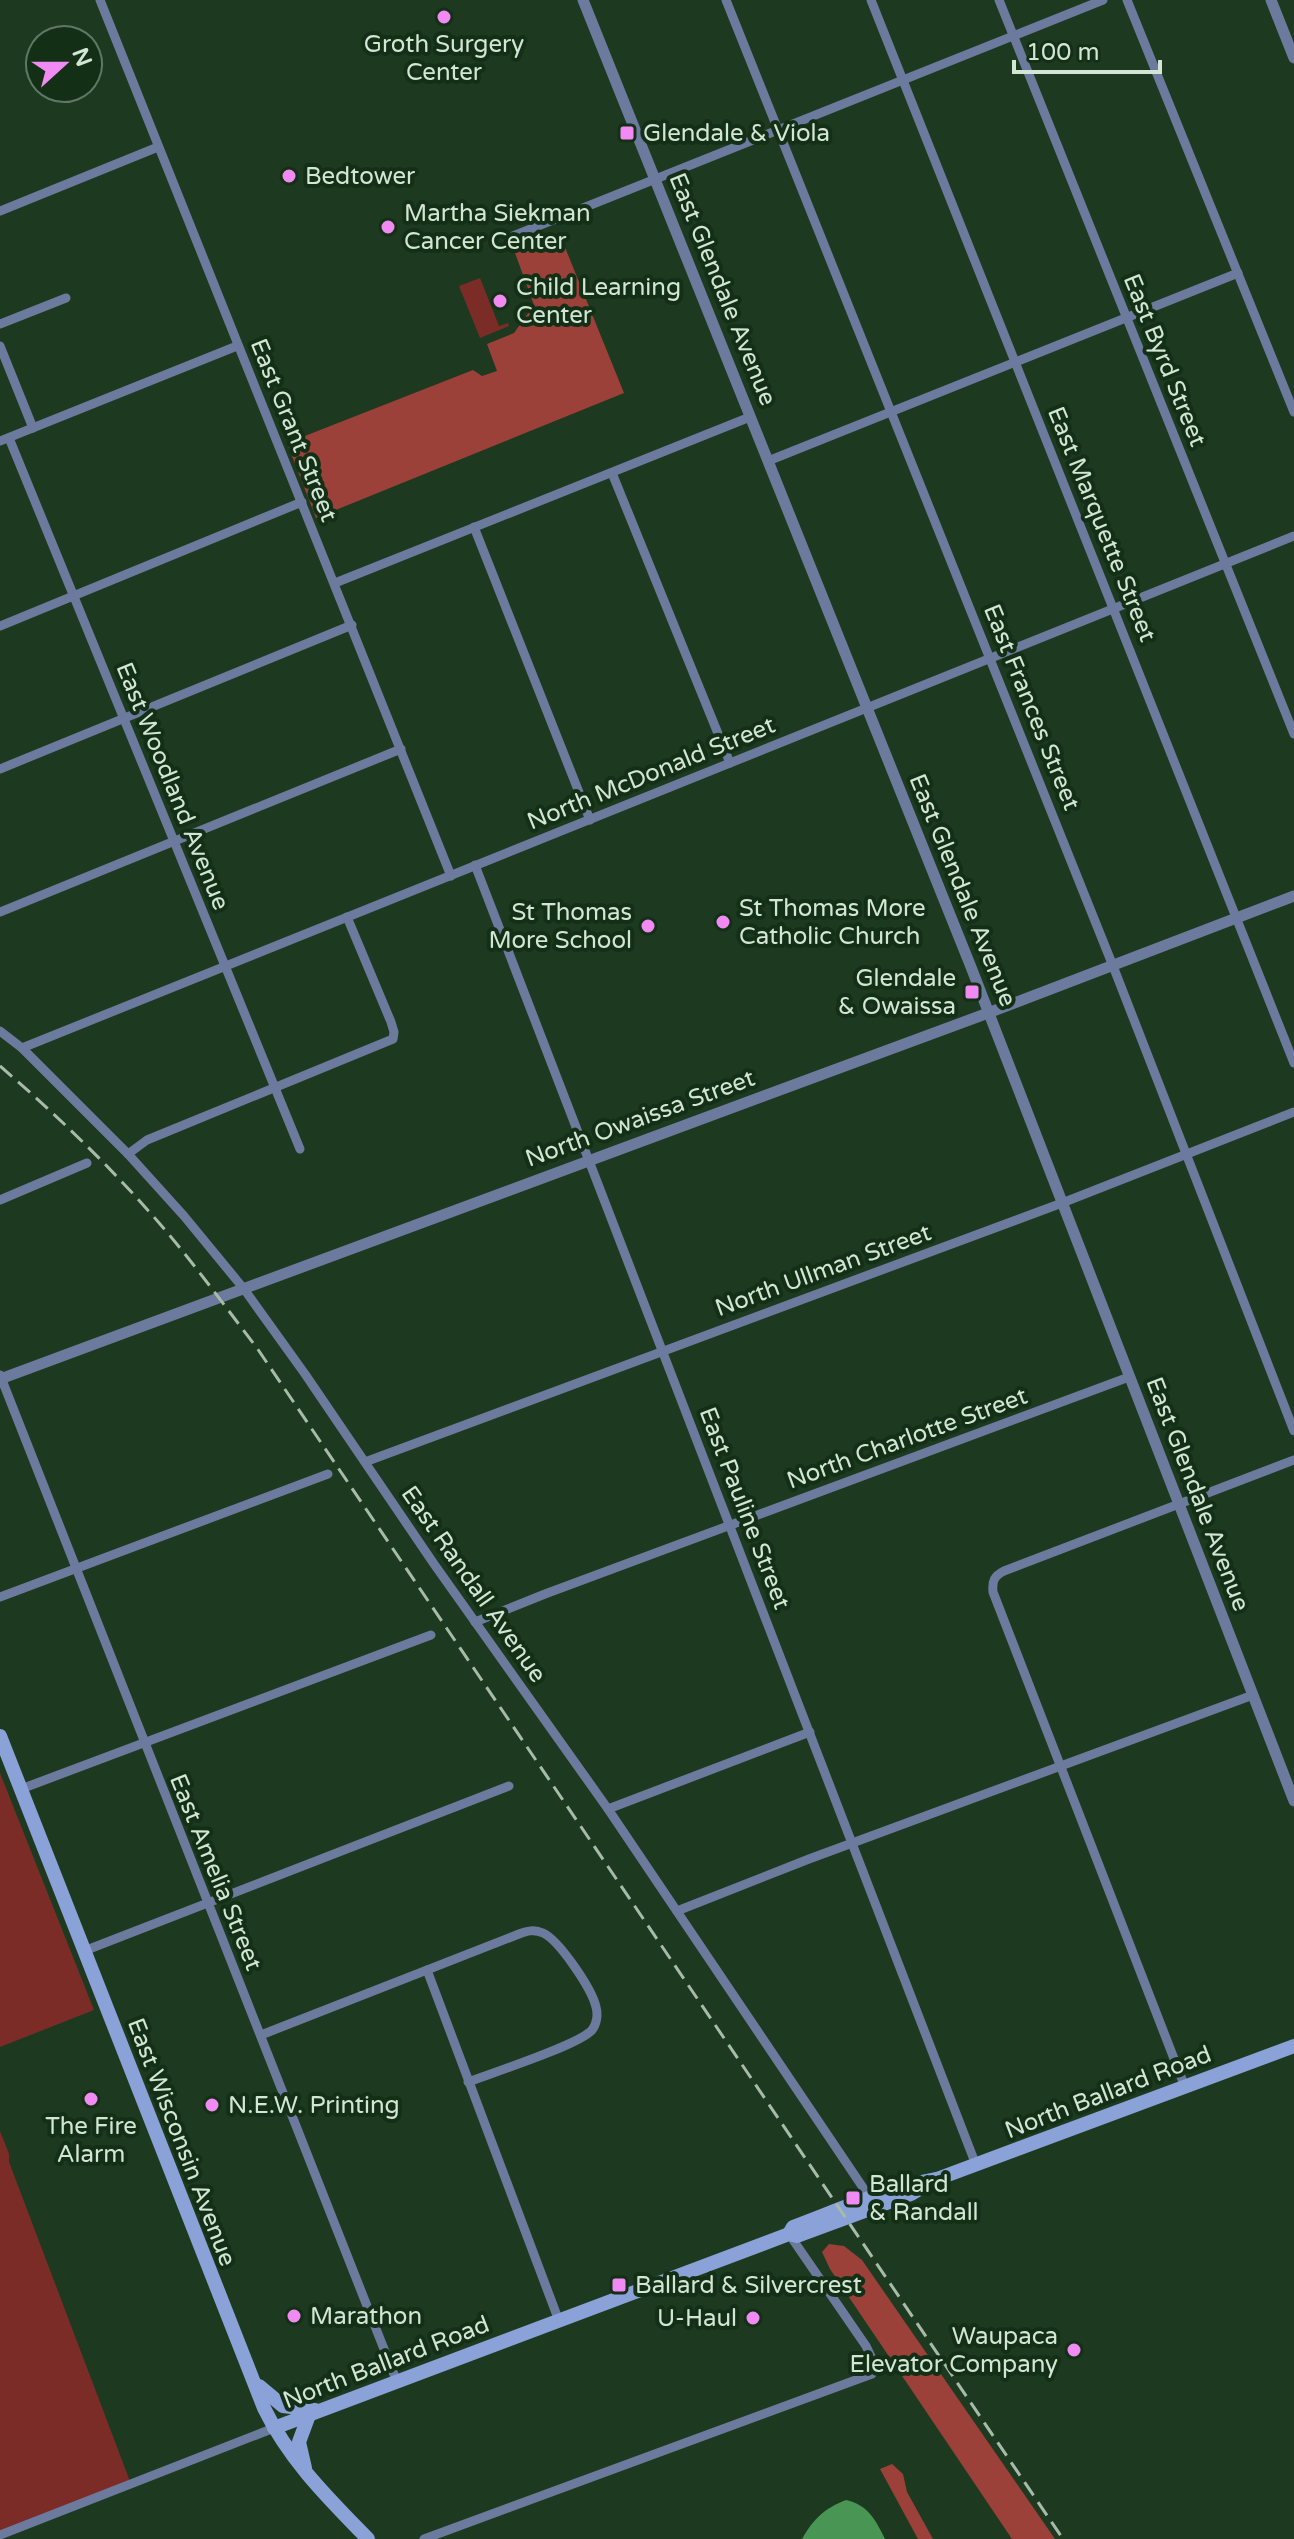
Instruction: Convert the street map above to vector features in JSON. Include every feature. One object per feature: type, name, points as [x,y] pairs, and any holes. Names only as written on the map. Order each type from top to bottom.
[{"type":"main road","name":"East Wisconsin Avenue","points":[[0,1736],[251,2378],[274,2428],[307,2475],[368,2539]]},
{"type":"main road","name":"North Ballard Road","points":[[274,2428],[789,2234],[797,2236],[911,2194],[937,2179],[1294,2046]]},
{"type":"main road","name":"North Ballard Road","points":[[789,2234],[793,2227],[907,2184],[937,2179]]},
{"type":"main road","points":[[251,2378],[283,2406],[314,2413],[299,2442],[307,2475]]},
{"type":"street","name":"East Grant Street","points":[[100,0],[451,876]]},
{"type":"street","name":"East Glendale Avenue","points":[[583,0],[988,1013],[1294,1801]]},
{"type":"street","name":"East Frances Street","points":[[726,0],[991,658],[1294,1431]]},
{"type":"street","name":"East Marquette Street","points":[[871,0],[1294,1063]]},
{"type":"street","name":"East Byrd Street","points":[[999,0],[1294,734]]},
{"type":"street","points":[[513,236],[1103,0]]},
{"type":"street","points":[[1127,0],[1294,412]]},
{"type":"street","points":[[1271,0],[1294,58]]},
{"type":"street","points":[[0,211],[158,147]]},
{"type":"street","points":[[768,461],[1238,273]]},
{"type":"street","points":[[0,324],[66,298]]},
{"type":"street","points":[[0,346],[33,428]]},
{"type":"street","points":[[4,439],[237,346]]},
{"type":"street","points":[[335,583],[750,417]]},
{"type":"street","name":"East Woodland Avenue","points":[[4,439],[74,596],[300,1149]]},
{"type":"street","points":[[612,473],[730,763]]},
{"type":"street","points":[[0,626],[302,502]]},
{"type":"street","points":[[474,527],[590,820]]},
{"type":"street","name":"North McDonald Street","points":[[22,1048],[1294,536]]},
{"type":"street","points":[[0,769],[352,625]]},
{"type":"street","points":[[0,912],[401,749]]},
{"type":"street","name":"East Pauline Street","points":[[475,865],[976,2165]]},
{"type":"street","name":"North Owaissa Street","points":[[0,1377],[988,1013],[1294,896]]},
{"type":"street","points":[[128,1154],[147,1140],[380,1047],[395,1036],[347,917]]},
{"type":"street","name":"East Randall Avenue","points":[[0,1031],[22,1048],[128,1154],[244,1289],[608,1809],[870,2198]]},
{"type":"street","name":"North Ullman Street","points":[[365,1462],[1062,1203],[1294,1112]]},
{"type":"street","points":[[0,1200],[87,1163]]},
{"type":"street","name":"East Amelia Street","points":[[0,1377],[397,2382]]},
{"type":"street","name":"North Charlotte Street","points":[[475,1622],[1129,1377]]},
{"type":"street","points":[[1185,2087],[993,1592],[993,1582],[1004,1571],[1294,1460]]},
{"type":"street","points":[[0,1597],[328,1474]]},
{"type":"street","points":[[21,1789],[431,1635]]},
{"type":"street","points":[[677,1911],[1253,1695]]},
{"type":"street","points":[[608,1809],[810,1732]]},
{"type":"street","points":[[84,1951],[509,1786]]},
{"type":"street","points":[[261,2035],[519,1934],[538,1931],[546,1934],[562,1952],[597,2008],[595,2026],[585,2035],[468,2082]]},
{"type":"street","points":[[427,1970],[559,2321]]},
{"type":"street","points":[[424,2539],[874,2372],[875,2362],[866,2346],[789,2234]]},
{"type":"street","name":"North Ballard Road","points":[[0,2535],[274,2428]]},
{"type":"shaded area","points":[[560,235],[624,393],[316,518],[287,443],[473,370],[482,376],[497,371],[487,344],[514,333],[534,305],[515,253]]},
{"type":"shaded area","points":[[480,278],[499,326],[508,323],[509,326],[480,338],[459,286]]},
{"type":"shaded area","points":[[0,1773],[94,2010],[0,2047]]},
{"type":"shaded area","points":[[0,2131],[131,2484],[0,2535]]},
{"type":"shaded area","points":[[829,2244],[844,2246],[862,2260],[1055,2539],[1012,2539],[830,2269],[822,2252]]},
{"type":"shaded area","points":[[892,2464],[903,2474],[907,2492],[933,2539],[918,2539],[880,2469]]},
{"type":"shaded area","points":[[846,2500],[860,2505],[870,2514],[885,2539],[802,2539],[820,2515]]},
{"type":"railway","points":[[0,1066],[127,1187],[190,1260],[257,1348],[1063,2539]]},
{"type":"place","name":"Groth Surgery Center","points":[[444,17]]},
{"type":"place","name":"Glendale & Viola","points":[[627,133]]},
{"type":"place","name":"Bedtower","points":[[289,176]]},
{"type":"place","name":"Martha Siekman Cancer Center","points":[[388,227]]},
{"type":"place","name":"Child Learning Center","points":[[500,301]]},
{"type":"place","name":"St Thomas More Catholic Church","points":[[723,922]]},
{"type":"place","name":"St Thomas More School","points":[[648,926]]},
{"type":"place","name":"Glendale & Owaissa","points":[[972,992]]},
{"type":"place","name":"The Fire Alarm","points":[[91,2099]]},
{"type":"place","name":"N.E.W. Printing","points":[[212,2105]]},
{"type":"place","name":"Ballard & Randall","points":[[853,2198]]},
{"type":"place","name":"Ballard & Silvercrest","points":[[619,2285]]},
{"type":"place","name":"Marathon","points":[[294,2316]]},
{"type":"place","name":"U-Haul","points":[[753,2318]]},
{"type":"place","name":"Waupaca Elevator Company","points":[[1074,2350]]}]
